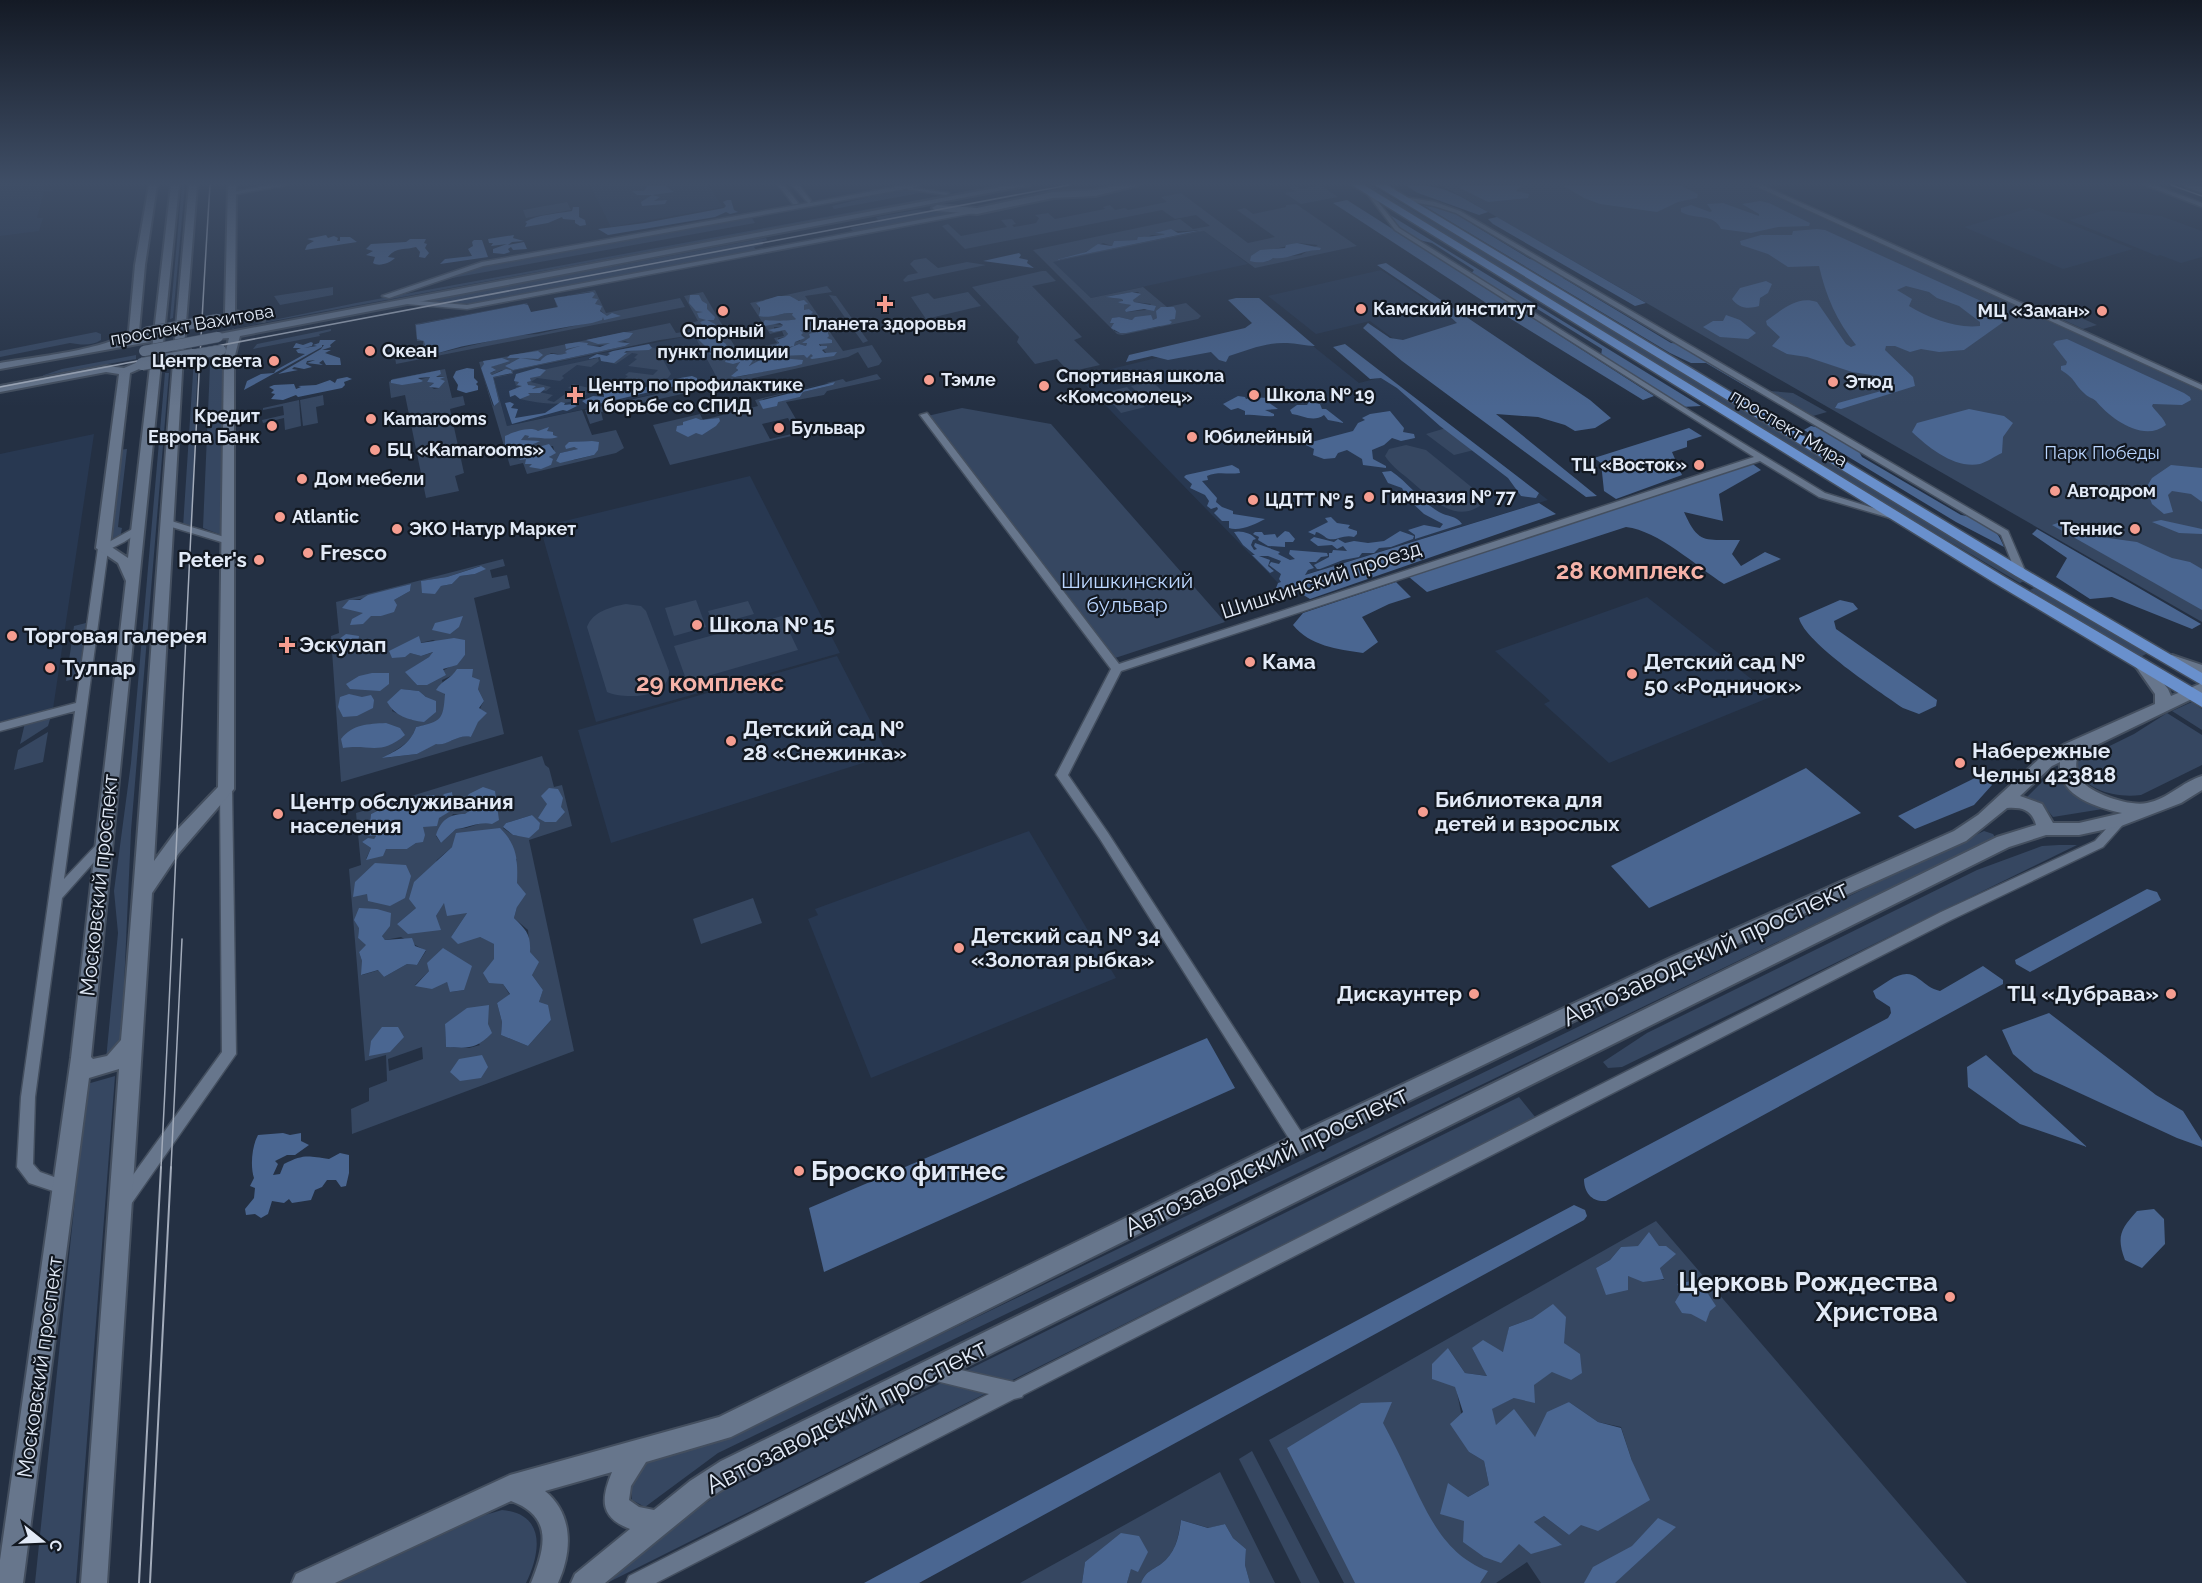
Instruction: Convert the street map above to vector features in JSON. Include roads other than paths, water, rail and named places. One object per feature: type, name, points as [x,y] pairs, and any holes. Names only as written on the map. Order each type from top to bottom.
[{"type":"main road","points":[[141,259],[142,339],[218,328],[230,313],[231,259]]},
{"type":"main road","name":"Московский проспект","points":[[10,1583],[81,1058],[167,259]]},
{"type":"main road","name":"Московский проспект","points":[[94,1583],[131,1042],[144,895],[176,372],[186,259]]},
{"type":"main road","name":"проспект Вахитова","points":[[0,366],[588,259]]},
{"type":"main road","name":"проспект Вахитова","points":[[218,328],[235,334],[634,259]]},
{"type":"main road","name":"проспект Мира","points":[[1475,259],[2003,582],[2141,664],[2198,694]]},
{"type":"main road","name":"проспект Мира","points":[[1503,259],[2202,680]]},
{"type":"main road","points":[[230,313],[260,319]]},
{"type":"main road","points":[[144,895],[158,865],[178,839],[226,789],[228,502],[225,349],[235,334]]},
{"type":"main road","name":"проспект Вахитова","points":[[0,377],[142,339]]},
{"type":"main road","points":[[0,389],[106,369],[125,371],[142,364],[225,349]]},
{"type":"main road","points":[[125,371],[102,548],[124,561],[133,582]]},
{"type":"main road","points":[[2003,582],[2020,588],[2035,588],[2021,573]]},
{"type":"main road","points":[[2161,656],[2202,670]]},
{"type":"main road","points":[[2141,664],[2163,693],[2164,701],[2161,707]]},
{"type":"main road","name":"Автозаводский проспект","points":[[305,1583],[510,1488],[722,1428],[1300,1143],[1679,962],[1920,855],[1972,829],[2046,762],[2161,707],[2198,694]]},
{"type":"main road","points":[[2072,748],[2068,765],[2071,777],[2078,787],[2092,797],[2109,803],[2148,810]]},
{"type":"main road","name":"Автозаводский проспект","points":[[584,1583],[699,1490],[730,1470],[2003,842],[2046,829],[2079,829],[2121,820],[2175,799],[2202,783]]},
{"type":"main road","points":[[2001,802],[2019,801],[2036,807],[2044,817],[2046,829]]},
{"type":"main road","points":[[81,1058],[88,1069],[108,1067],[121,1058],[131,1042]]},
{"type":"main road","points":[[637,1453],[620,1480],[616,1490],[616,1503],[626,1517],[637,1522],[658,1523]]},
{"type":"main road","points":[[510,1488],[533,1497],[548,1511],[556,1529],[557,1550],[544,1583]]},
{"type":"street","points":[[386,296],[482,264],[510,259]]},
{"type":"street","points":[[406,302],[467,308],[725,259]]},
{"type":"street","points":[[1444,259],[1822,495],[1898,518]]},
{"type":"street","points":[[1538,259],[2006,533],[2021,573]]},
{"type":"street","points":[[1918,259],[2202,388]]},
{"type":"street","points":[[924,415],[1118,669],[1062,775],[1104,836],[1300,1143]]},
{"type":"street","name":"Шишкинский проезд","points":[[1118,669],[1761,458]]},
{"type":"street","points":[[168,523],[228,541]]},
{"type":"street","points":[[65,1188],[34,1178],[25,1167],[27,1097],[102,548],[138,529]]},
{"type":"street","points":[[0,727],[81,706]]},
{"type":"street","points":[[119,1208],[229,1054],[226,789]]},
{"type":"street","points":[[636,1583],[1946,916],[2099,844],[2121,820]]},
{"type":"street","points":[[55,897],[104,844]]},
{"type":"street","points":[[929,1372],[1016,1391]]},
{"type":"tram line","points":[[201,349],[206,259]]},
{"type":"tram line","points":[[201,349],[678,259]]},
{"type":"tram line","points":[[0,387],[201,349]]},
{"type":"tram line","points":[[161,1168],[201,349]]},
{"type":"tram line","points":[[171,1168],[182,939]]},
{"type":"tram line","points":[[139,1583],[161,1167]]},
{"type":"tram line","points":[[150,1583],[171,1167]]},
{"type":"place","name":"Планета здоровья","points":[[885,304]]},
{"type":"place","name":"Камский институт","points":[[1361,309]]},
{"type":"place","name":"Опорный пункт полиции","points":[[723,311]]},
{"type":"place","name":"МЦ «Заман»","points":[[2102,311]]},
{"type":"place","name":"Океан","points":[[370,351]]},
{"type":"place","name":"Центр света","points":[[274,361]]},
{"type":"place","name":"Тэмле","points":[[929,380]]},
{"type":"place","name":"Этюд","points":[[1833,382]]},
{"type":"place","name":"Спортивная школа «Комсомолец»","points":[[1044,386]]},
{"type":"place","name":"Центр по профилактике и борьбе со СПИД","points":[[575,395]]},
{"type":"place","name":"Школа № 19","points":[[1254,395]]},
{"type":"place","name":"Kamarooms","points":[[371,419]]},
{"type":"place","name":"Кредит Европа Банк","points":[[272,426]]},
{"type":"place","name":"Бульвар","points":[[779,428]]},
{"type":"place","name":"Юбилейный","points":[[1192,437]]},
{"type":"place","name":"БЦ «Kamarooms»","points":[[375,450]]},
{"type":"place","name":"ТЦ «Восток»","points":[[1699,465]]},
{"type":"place","name":"Дом мебели","points":[[302,479]]},
{"type":"place","name":"Автодром","points":[[2055,491]]},
{"type":"place","name":"Гимназия № 77","points":[[1369,497]]},
{"type":"place","name":"ЦДТТ № 5","points":[[1253,500]]},
{"type":"place","name":"Atlantic","points":[[280,517]]},
{"type":"place","name":"ЭКО Натур Маркет","points":[[397,529]]},
{"type":"place","name":"Теннис","points":[[2135,529]]},
{"type":"place","name":"Fresco","points":[[308,553]]},
{"type":"place","name":"Peter's","points":[[259,560]]},
{"type":"place","name":"Школа № 15","points":[[697,625]]},
{"type":"place","name":"Торговая галерея","points":[[12,636]]},
{"type":"place","name":"Эскулап","points":[[287,645]]},
{"type":"place","name":"Кама","points":[[1250,662]]},
{"type":"place","name":"Тулпар","points":[[50,668]]},
{"type":"place","name":"Детский сад № 50 «Родничок»","points":[[1632,674]]},
{"type":"place","name":"Детский сад № 28 «Снежинка»","points":[[731,741]]},
{"type":"place","name":"Набережные Челны 423818","points":[[1960,763]]},
{"type":"place","name":"Библиотека для детей и взрослых","points":[[1423,812]]},
{"type":"place","name":"Центр обслуживания населения","points":[[278,814]]},
{"type":"place","name":"Детский сад № 34 «Золотая рыбка»","points":[[959,948]]},
{"type":"place","name":"Дискаунтер","points":[[1474,994]]},
{"type":"place","name":"ТЦ «Дубрава»","points":[[2171,994]]},
{"type":"place","name":"Броско фитнес","points":[[799,1171]]},
{"type":"place","name":"Церковь Рождества Христова","points":[[1950,1297]]},
{"type":"district","name":"28 комплекс","points":[[1630,571]]},
{"type":"district","name":"29 комплекс","points":[[710,683]]},
{"type":"park label","name":"Парк Победы","points":[[2102,453]]},
{"type":"park label","name":"Шишкинский бульвар","points":[[1127,593]]}]
